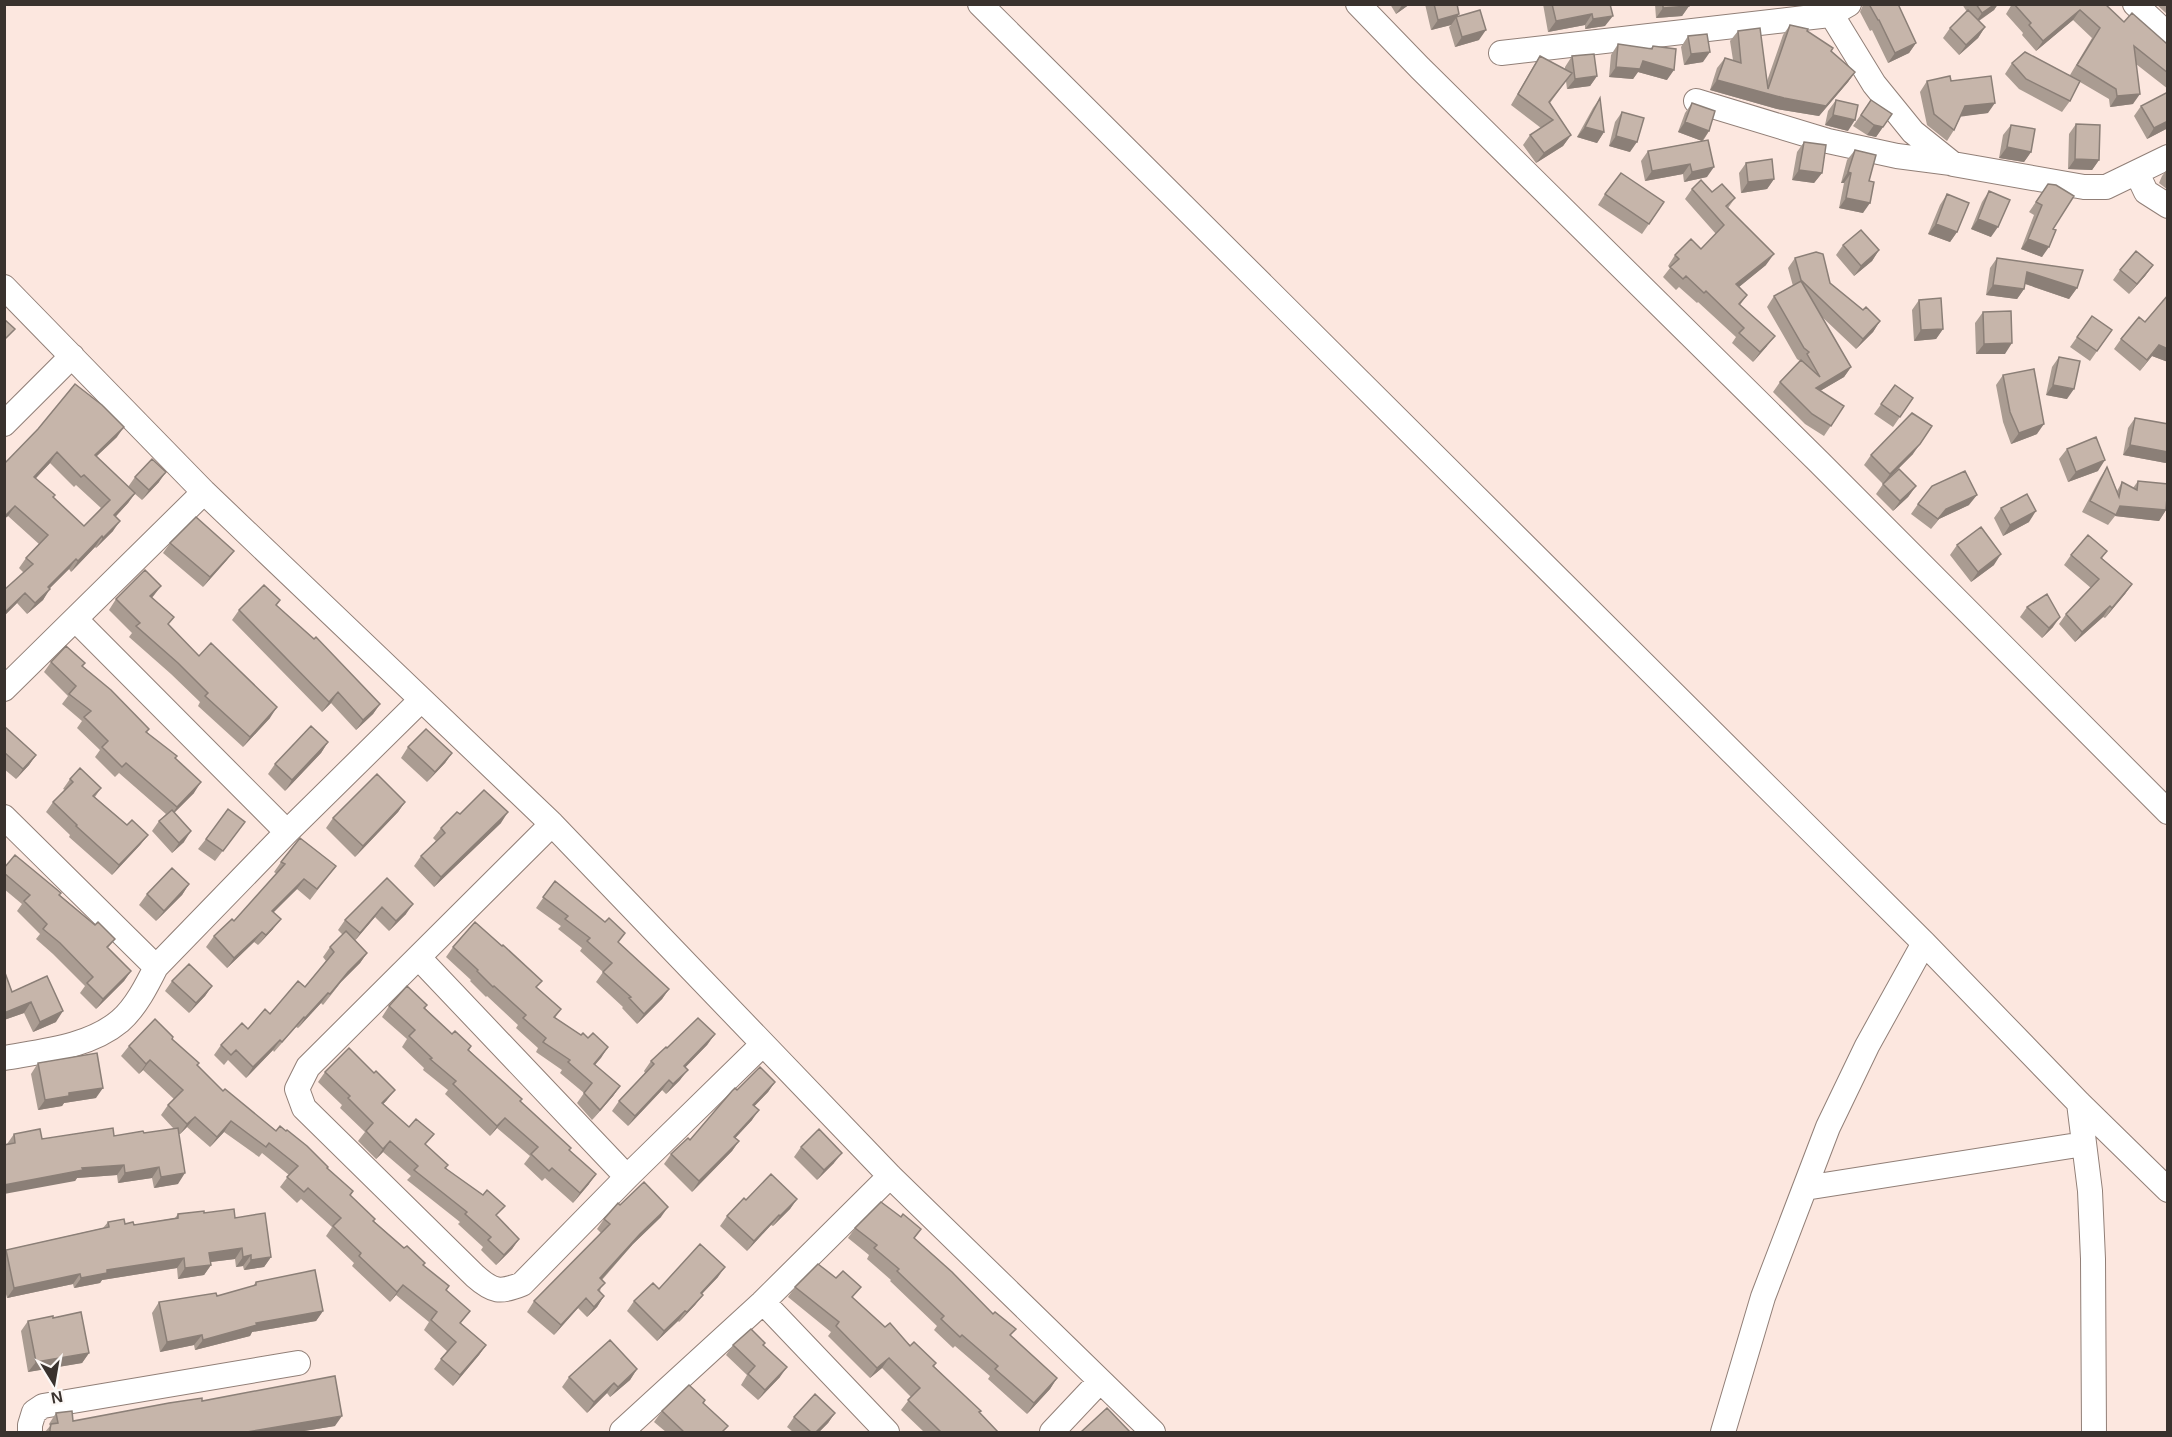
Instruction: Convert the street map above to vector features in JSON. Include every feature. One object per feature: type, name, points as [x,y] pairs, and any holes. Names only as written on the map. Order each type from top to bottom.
[{"type":"street","points":[[980,4],[1924,943],[2079,1103],[2168,1190]]},
{"type":"street","points":[[1359,4],[2168,812]]},
{"type":"street","points":[[2135,4],[2168,35]]},
{"type":"street","points":[[1501,53],[1546,49],[1835,8],[1874,84],[1913,132],[1953,164]]},
{"type":"street","points":[[1696,101],[1828,141],[1897,156],[2084,187],[2106,187],[2168,157]]},
{"type":"street","points":[[2137,173],[2146,192],[2168,206]]},
{"type":"street","points":[[4,287],[204,492],[552,824],[890,1176],[1152,1432]]},
{"type":"street","points":[[4,424],[72,356]]},
{"type":"street","points":[[4,689],[204,492]]},
{"type":"street","points":[[76,620],[287,832]]},
{"type":"street","points":[[4,1058],[48,1050],[96,1037],[121,1020],[144,991],[156,967],[287,832],[421,700]]},
{"type":"street","points":[[4,817],[156,967]]},
{"type":"street","points":[[552,824],[308,1067],[297,1089],[304,1108],[475,1276],[487,1286],[504,1291],[522,1284],[763,1044]]},
{"type":"street","points":[[1723,1432],[1763,1297],[1827,1127],[1867,1046],[1924,943]]},
{"type":"street","points":[[419,958],[627,1177]]},
{"type":"street","points":[[2079,1103],[2090,1191],[2093,1259],[2094,1432]]},
{"type":"street","points":[[1804,1188],[2084,1144]]},
{"type":"street","points":[[624,1432],[622,1431],[763,1302],[890,1176]]},
{"type":"street","points":[[763,1302],[887,1432]]},
{"type":"street","points":[[30,1432],[34,1412],[43,1406],[298,1363]]},
{"type":"street","points":[[1052,1432],[1100,1382]]},
{"type":"building","points":[[1434,4],[1457,4],[1459,14],[1438,20]]},
{"type":"building","points":[[1552,4],[1610,4],[1613,16],[1593,19],[1592,14],[1556,21]]},
{"type":"building","points":[[1663,4],[1689,4],[1689,6],[1663,8]]},
{"type":"building","points":[[1869,4],[1898,4],[1916,43],[1895,53]]},
{"type":"building","points":[[1976,4],[1995,4],[1982,13]]},
{"type":"building","points":[[2014,4],[2105,4],[2124,22],[2132,13],[2166,43],[2168,41],[2168,73],[2134,46],[2140,94],[2117,96],[2116,89],[2077,65],[2100,28],[2080,10],[2043,41]]},
{"type":"building","points":[[1480,10],[1486,30],[1462,37],[1456,17]]},
{"type":"building","points":[[1968,10],[1985,27],[1966,45],[1950,28]]},
{"type":"building","points":[[1790,25],[1808,29],[1807,31],[1833,48],[1831,51],[1855,72],[1826,106],[1784,98],[1717,80],[1725,58],[1741,63],[1738,31],[1760,28],[1768,89]]},
{"type":"building","points":[[1707,34],[1710,52],[1691,54],[1688,36]]},
{"type":"building","points":[[1618,44],[1652,49],[1653,46],[1676,49],[1674,70],[1643,61],[1640,69],[1616,67]]},
{"type":"building","points":[[2025,52],[2080,81],[2070,101],[2026,79],[2012,63]]},
{"type":"building","points":[[1594,54],[1597,76],[1575,79],[1572,56]]},
{"type":"building","points":[[1540,56],[1572,73],[1549,102],[1571,135],[1544,153],[1530,135],[1553,120],[1518,94]]},
{"type":"building","points":[[1950,76],[1951,81],[1991,76],[1995,103],[1965,106],[1954,130],[1934,114],[1927,81]]},
{"type":"building","points":[[2168,92],[2168,121],[2154,128],[2141,106]]},
{"type":"building","points":[[1600,98],[1604,132],[1585,127]]},
{"type":"building","points":[[1836,100],[1858,105],[1855,120],[1833,115]]},
{"type":"building","points":[[1871,100],[1892,114],[1883,127],[1874,125],[1861,115]]},
{"type":"building","points":[[1692,103],[1715,111],[1709,131],[1685,122]]},
{"type":"building","points":[[1622,112],[1644,118],[1637,142],[1616,136]]},
{"type":"building","points":[[2076,124],[2100,125],[2099,160],[2075,159]]},
{"type":"building","points":[[2011,125],[2035,129],[2031,152],[2007,147]]},
{"type":"building","points":[[1708,140],[1714,167],[1692,172],[1690,164],[1652,171],[1648,151]]},
{"type":"building","points":[[1804,142],[1826,145],[1822,173],[1799,170]]},
{"type":"building","points":[[1855,150],[1876,155],[1869,181],[1874,182],[1870,203],[1846,198],[1851,173],[1848,172]]},
{"type":"building","points":[[1772,159],[1774,179],[1748,182],[1746,163]]},
{"type":"building","points":[[1621,173],[1664,202],[1649,224],[1605,194]]},
{"type":"building","points":[[1701,180],[1712,192],[1722,184],[1735,198],[1726,206],[1774,254],[1736,284],[1747,295],[1739,304],[1775,336],[1760,352],[1739,333],[1744,328],[1706,291],[1704,293],[1686,276],[1683,279],[1670,267],[1679,259],[1675,255],[1691,239],[1701,249],[1724,225],[1692,189]]},
{"type":"building","points":[[2048,184],[2056,185],[2074,196],[2053,229],[2056,230],[2049,247],[2028,239],[2042,205],[2036,202]]},
{"type":"building","points":[[1989,191],[2010,200],[1998,227],[1978,219]]},
{"type":"building","points":[[1947,194],[1969,203],[1957,232],[1936,224]]},
{"type":"building","points":[[1861,230],[1879,250],[1861,266],[1843,245]]},
{"type":"building","points":[[2136,251],[2153,265],[2137,284],[2120,270]]},
{"type":"building","points":[[1816,252],[1823,254],[1830,283],[1863,310],[1866,307],[1880,321],[1863,339],[1801,280],[1795,258]]},
{"type":"building","points":[[1997,258],[2083,270],[2077,288],[2027,272],[2024,289],[1993,285]]},
{"type":"building","points":[[1801,281],[1851,367],[1816,388],[1844,406],[1831,426],[1812,414],[1780,382],[1801,360],[1820,377],[1807,354],[1809,352],[1804,348],[1774,296]]},
{"type":"building","points":[[2168,295],[2168,349],[2159,345],[2147,360],[2121,339],[2139,317],[2145,322]]},
{"type":"building","points":[[1941,298],[1943,329],[1921,330],[1919,300]]},
{"type":"building","points":[[2011,311],[2012,343],[1984,344],[1983,312]]},
{"type":"building","points":[[2092,316],[2112,330],[2097,351],[2077,337]]},
{"type":"building","points":[[4,319],[15,329],[4,340]]},
{"type":"building","points":[[2059,357],[2080,361],[2074,389],[2053,385]]},
{"type":"building","points":[[2034,369],[2044,424],[2019,433],[2010,412],[2003,375]]},
{"type":"building","points":[[75,384],[102,405],[124,427],[95,455],[135,493],[114,515],[120,521],[78,561],[76,559],[35,603],[25,593],[4,613],[4,590],[33,564],[26,558],[48,535],[15,506],[4,517],[4,464],[38,429]],"holes":[[[57,452],[81,477],[84,475],[110,500],[84,526],[53,497],[55,495],[34,477]]]},
{"type":"building","points":[[1895,385],[1913,398],[1900,417],[1881,404]]},
{"type":"building","points":[[1912,413],[1932,426],[1920,444],[1890,474],[1871,455]]},
{"type":"building","points":[[2135,418],[2168,424],[2168,452],[2130,445]]},
{"type":"building","points":[[2096,437],[2105,460],[2076,472],[2067,449]]},
{"type":"building","points":[[152,459],[166,472],[149,490],[135,477]]},
{"type":"building","points":[[2107,467],[2119,497],[2122,482],[2137,490],[2138,481],[2168,484],[2166,510],[2120,506],[2116,515],[2090,501]]},
{"type":"building","points":[[1899,469],[1916,486],[1900,501],[1883,484]]},
{"type":"building","points":[[1965,471],[1977,495],[1946,509],[1938,519],[1918,504],[1932,486]]},
{"type":"building","points":[[2027,494],[2036,511],[2010,525],[2001,508]]},
{"type":"building","points":[[196,517],[234,551],[210,577],[170,543]]},
{"type":"building","points":[[1981,527],[2001,554],[1978,572],[1957,545]]},
{"type":"building","points":[[2088,535],[2107,551],[2101,558],[2132,584],[2112,608],[2110,606],[2082,632],[2066,614],[2099,579],[2071,555]]},
{"type":"building","points":[[145,570],[161,586],[150,596],[174,617],[168,624],[199,656],[211,643],[277,707],[250,737],[205,696],[208,693],[178,663],[136,626],[140,623],[116,599]]},
{"type":"building","points":[[264,585],[280,600],[276,605],[314,639],[316,637],[380,704],[363,720],[338,692],[329,702],[239,610]]},
{"type":"building","points":[[2047,594],[2060,617],[2049,628],[2027,607]]},
{"type":"building","points":[[66,646],[85,663],[82,666],[111,690],[149,729],[146,732],[177,756],[175,758],[201,782],[177,807],[126,763],[122,767],[102,747],[108,741],[84,717],[91,711],[69,694],[76,686],[51,662]]},
{"type":"building","points":[[4,726],[36,755],[23,769],[4,752]]},
{"type":"building","points":[[311,726],[328,742],[292,780],[275,764]]},
{"type":"building","points":[[426,729],[452,753],[435,772],[408,747]]},
{"type":"building","points":[[80,768],[101,788],[93,796],[127,825],[132,820],[148,835],[119,865],[53,802],[73,782],[70,779]]},
{"type":"building","points":[[377,774],[405,802],[363,846],[333,818]]},
{"type":"building","points":[[484,790],[508,812],[441,877],[421,856],[445,833],[441,828],[457,812],[460,814]]},
{"type":"building","points":[[228,809],[245,822],[223,851],[206,839]]},
{"type":"building","points":[[172,810],[191,831],[179,843],[159,821]]},
{"type":"building","points":[[300,838],[336,866],[317,889],[304,879],[272,911],[281,919],[266,935],[262,932],[234,958],[214,936],[232,919],[234,921],[285,864],[281,862]]},
{"type":"building","points":[[15,855],[61,893],[59,895],[95,925],[98,922],[115,939],[107,947],[131,971],[103,999],[87,983],[93,977],[43,929],[47,924],[24,901],[30,895],[4,873],[4,868]]},
{"type":"building","points":[[172,868],[189,884],[164,911],[147,894]]},
{"type":"building","points":[[387,878],[413,904],[396,921],[382,907],[360,933],[345,920]]},
{"type":"building","points":[[555,881],[605,922],[609,918],[625,933],[618,942],[669,989],[644,1014],[629,998],[631,997],[603,972],[612,963],[587,941],[590,938],[565,919],[568,916],[543,897]]},
{"type":"building","points":[[475,922],[542,981],[536,987],[561,1009],[554,1017],[588,1038],[593,1033],[608,1047],[594,1064],[620,1086],[600,1110],[584,1093],[592,1083],[568,1062],[570,1060],[543,1042],[546,1038],[523,1018],[526,1015],[493,987],[453,947]]},
{"type":"building","points":[[346,931],[367,953],[282,1042],[280,1040],[253,1067],[236,1050],[231,1055],[221,1045],[242,1023],[248,1029],[265,1009],[270,1014],[298,981],[305,987],[334,952],[330,947]]},
{"type":"building","points":[[189,964],[212,986],[196,1003],[172,981]]},
{"type":"building","points":[[4,970],[12,992],[47,976],[63,1011],[40,1022],[31,1002],[4,1013]]},
{"type":"building","points":[[407,986],[427,1005],[424,1008],[452,1034],[455,1031],[471,1046],[468,1050],[522,1099],[520,1101],[596,1174],[580,1193],[552,1168],[549,1171],[531,1154],[538,1147],[505,1118],[497,1126],[453,1084],[456,1081],[430,1059],[432,1058],[409,1036],[415,1030],[389,1006]]},
{"type":"building","points":[[698,1018],[715,1034],[684,1066],[688,1070],[673,1084],[669,1080],[635,1116],[619,1101],[654,1064],[651,1061]]},
{"type":"building","points":[[155,1019],[223,1091],[225,1089],[276,1131],[280,1126],[307,1146],[353,1191],[350,1195],[375,1219],[373,1221],[404,1248],[407,1246],[425,1263],[423,1265],[449,1286],[446,1290],[470,1311],[460,1323],[486,1345],[460,1375],[441,1359],[456,1342],[431,1320],[437,1312],[403,1285],[397,1292],[359,1256],[361,1253],[333,1226],[341,1218],[308,1188],[304,1192],[287,1177],[298,1166],[269,1143],[266,1147],[231,1121],[217,1137],[195,1117],[187,1124],[168,1105],[183,1090],[150,1060],[146,1064],[129,1046]]},
{"type":"building","points":[[349,1048],[395,1090],[382,1103],[409,1127],[416,1119],[434,1134],[425,1144],[448,1165],[445,1168],[483,1195],[487,1190],[505,1206],[496,1215],[519,1239],[504,1255],[488,1240],[491,1237],[465,1214],[467,1212],[414,1170],[418,1166],[390,1141],[383,1149],[366,1131],[373,1123],[325,1072]]},
{"type":"building","points":[[97,1053],[103,1088],[69,1093],[69,1096],[45,1100],[38,1063]]},
{"type":"building","points":[[760,1067],[775,1082],[753,1105],[759,1110],[734,1137],[739,1141],[699,1181],[671,1154],[688,1138],[690,1140],[732,1091],[735,1088],[737,1090]]},
{"type":"building","points":[[113,1128],[114,1136],[178,1128],[185,1173],[161,1177],[159,1167],[125,1173],[124,1165],[82,1168],[83,1170],[4,1185],[4,1145],[15,1143],[14,1134],[40,1129],[42,1139]]},
{"type":"building","points":[[819,1129],[842,1153],[824,1170],[801,1147]]},
{"type":"building","points":[[771,1174],[797,1199],[754,1241],[727,1216]]},
{"type":"building","points":[[644,1182],[668,1207],[600,1278],[605,1283],[598,1290],[604,1296],[594,1307],[586,1298],[561,1325],[534,1301],[610,1224],[604,1219],[618,1203],[620,1205]]},
{"type":"building","points":[[881,1202],[901,1217],[903,1214],[921,1229],[914,1238],[952,1272],[993,1314],[995,1312],[1016,1329],[1010,1335],[1057,1378],[1034,1403],[995,1369],[998,1366],[962,1335],[960,1337],[941,1319],[944,1316],[897,1271],[899,1269],[874,1248],[877,1245],[855,1228]]},
{"type":"building","points":[[234,1209],[235,1218],[265,1213],[271,1257],[251,1260],[251,1255],[243,1257],[242,1248],[209,1253],[211,1265],[185,1268],[184,1258],[107,1270],[107,1273],[81,1278],[80,1274],[14,1288],[6,1250],[109,1227],[108,1222],[124,1219],[125,1224],[133,1222],[134,1225],[178,1218],[178,1214]]},
{"type":"building","points":[[700,1244],[725,1267],[687,1312],[685,1311],[664,1331],[634,1301],[653,1283],[659,1289]]},
{"type":"building","points":[[818,1264],[836,1278],[843,1271],[861,1287],[852,1297],[885,1327],[890,1323],[910,1346],[914,1342],[936,1363],[933,1366],[981,1411],[979,1412],[998,1432],[941,1432],[908,1400],[920,1388],[889,1358],[877,1368],[836,1326],[839,1322],[795,1287]]},
{"type":"building","points":[[315,1270],[323,1311],[256,1323],[257,1325],[203,1340],[202,1335],[167,1342],[159,1302],[216,1293],[217,1296],[256,1285],[256,1282]]},
{"type":"building","points":[[81,1312],[89,1353],[36,1362],[28,1321]]},
{"type":"building","points":[[751,1329],[765,1343],[763,1345],[787,1367],[765,1390],[748,1374],[755,1366],[733,1345]]},
{"type":"building","points":[[610,1340],[637,1369],[618,1387],[614,1383],[594,1402],[569,1377]]},
{"type":"building","points":[[335,1376],[342,1416],[247,1432],[50,1432],[51,1424],[58,1423],[56,1413],[72,1411],[73,1421],[169,1403],[202,1398],[202,1401]]},
{"type":"building","points":[[689,1385],[705,1400],[703,1403],[728,1426],[722,1432],[684,1432],[662,1411]]},
{"type":"building","points":[[815,1394],[835,1413],[816,1432],[811,1432],[794,1417]]},
{"type":"building","points":[[1107,1408],[1130,1432],[1081,1432]]}]
